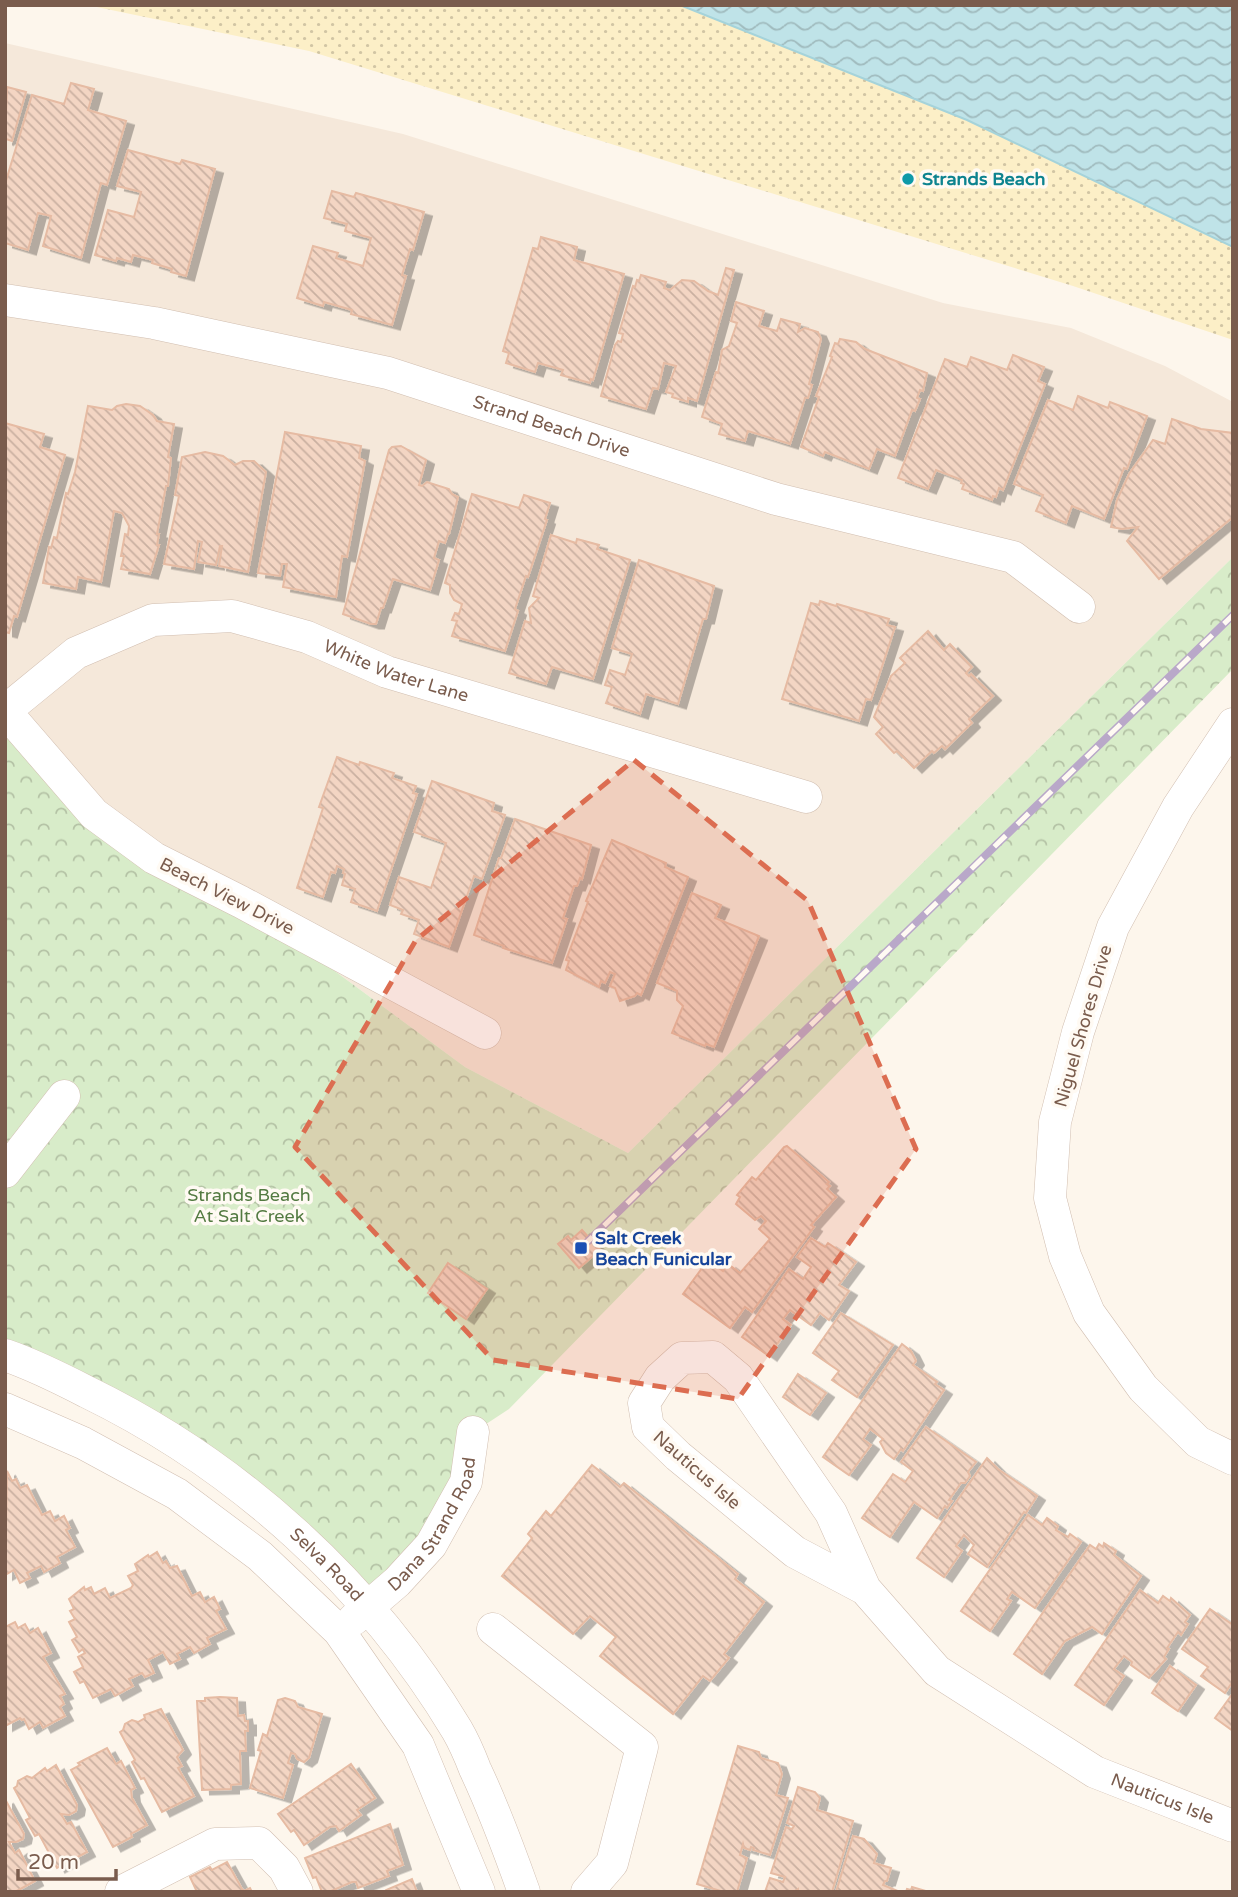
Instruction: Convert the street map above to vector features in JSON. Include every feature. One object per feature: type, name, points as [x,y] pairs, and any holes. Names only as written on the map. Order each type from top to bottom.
[{"type":"street","name":"Strand Beach Drive","points":[[5,300],[155,323],[388,373],[776,499],[1013,557],[1079,607]]},
{"type":"street","name":"White Water Lane","points":[[5,711],[76,653],[153,620],[232,616],[307,637],[387,672],[806,797]]},
{"type":"street","name":"Beach View Drive","points":[[5,711],[94,814],[154,858],[485,1033]]},
{"type":"street","name":"Niguel Shores Drive","points":[[1233,724],[1178,807],[1113,927],[1078,1032],[1055,1122],[1050,1198],[1065,1256],[1088,1313],[1143,1388],[1198,1441],[1233,1459]]},
{"type":"street","points":[[5,1172],[64,1096]]},
{"type":"street","name":"Selva Road","points":[[5,1355],[30,1363],[171,1437],[228,1478],[299,1537],[369,1607],[408,1656],[458,1732],[501,1824],[524,1892]]},
{"type":"street","name":"Nauticus Isle","points":[[866,1589],[795,1552],[678,1456],[648,1427],[644,1403],[660,1378],[682,1359],[713,1357],[738,1378],[831,1513],[866,1589],[937,1671],[1095,1772],[1233,1826]]},
{"type":"street","points":[[5,1409],[83,1443],[177,1493],[260,1556],[339,1630],[418,1745],[479,1892]]},
{"type":"street","name":"Dana Strand Road","points":[[339,1630],[397,1582],[431,1545],[466,1482],[474,1432]]},
{"type":"street","points":[[493,1629],[642,1747],[612,1863],[587,1892]]},
{"type":"street","points":[[121,1892],[215,1844],[259,1843],[284,1868],[297,1892]]},
{"type":"highlighted area","points":[[634,760],[808,901],[916,1149],[738,1399],[493,1360],[295,1147],[416,940]]},
{"type":"shaded area","points":[[5,43],[403,134],[943,303],[1071,328],[1165,366],[1233,402],[1233,557],[628,1153],[465,1067],[241,902],[154,858],[5,711]]},
{"type":"green space","name":"Strands Beach At Salt Creek","points":[[1233,557],[1233,669],[509,1409],[474,1432],[466,1482],[369,1607],[299,1537],[5,1355],[5,711],[94,814],[241,902],[465,1067],[628,1153]]},
{"type":"sand","name":"Strands Beach","points":[[87,5],[680,5],[967,120],[1233,247],[1233,340],[1073,286],[309,51]]},
{"type":"water","points":[[680,5],[1233,5],[1233,247],[967,120]]},
{"type":"building","points":[[71,83],[94,89],[88,110],[126,121],[107,185],[101,183],[81,258],[43,246],[51,216],[38,213],[28,250],[5,243],[5,184],[32,95],[64,104]]},
{"type":"building","points":[[7,87],[26,92],[12,141],[5,141]]},
{"type":"building","points":[[128,150],[180,164],[182,160],[215,169],[186,276],[152,263],[153,260],[133,255],[131,262],[95,255],[108,210],[134,217],[141,192],[117,186]]},
{"type":"building","points":[[332,191],[354,197],[356,193],[424,212],[413,250],[410,249],[402,275],[406,276],[392,325],[351,314],[352,310],[324,302],[323,306],[297,298],[313,246],[338,253],[336,258],[363,266],[371,238],[345,231],[347,224],[324,218]]},
{"type":"building","points":[[541,237],[577,247],[574,260],[624,274],[590,383],[561,375],[563,370],[538,363],[535,372],[506,363],[509,353],[503,351],[533,248],[538,249]]},
{"type":"building","points":[[726,268],[734,270],[697,401],[688,398],[688,402],[666,392],[676,366],[664,363],[658,389],[653,388],[646,409],[601,396],[615,345],[618,341],[621,342],[623,334],[619,333],[633,286],[635,287],[641,275],[666,282],[664,288],[670,290],[682,280],[694,281],[718,295]]},
{"type":"building","points":[[736,302],[764,311],[759,326],[777,331],[781,319],[800,324],[798,332],[805,328],[818,332],[821,339],[809,384],[812,385],[790,444],[748,431],[745,441],[719,434],[722,424],[702,417],[716,372],[718,373],[722,350],[729,346],[737,323],[731,321]]},
{"type":"building","points":[[840,339],[856,342],[865,349],[927,373],[923,391],[920,390],[917,398],[920,399],[915,411],[912,410],[895,456],[877,449],[869,469],[825,452],[823,456],[801,447],[819,397],[816,396],[832,357],[830,356],[835,343],[838,344]]},
{"type":"building","points":[[1013,355],[1044,367],[1038,381],[1045,384],[1003,490],[999,488],[992,500],[962,489],[962,480],[936,470],[928,489],[898,478],[945,359],[967,367],[971,357],[1007,370]]},
{"type":"building","points":[[1078,396],[1108,408],[1110,402],[1147,416],[1104,519],[1072,506],[1066,523],[1036,511],[1043,495],[1014,484],[1048,400],[1073,410]]},
{"type":"building","points":[[126,404],[140,406],[157,421],[174,424],[168,457],[171,458],[168,486],[157,534],[159,545],[150,574],[121,569],[125,534],[128,535],[129,526],[122,513],[114,511],[101,582],[78,577],[76,589],[43,583],[49,547],[51,548],[54,537],[57,538],[66,493],[68,494],[75,472],[88,406],[112,410]]},
{"type":"building","points":[[1172,419],[1201,429],[1233,433],[1233,517],[1159,579],[1127,541],[1138,527],[1111,527],[1117,500],[1129,474],[1153,440],[1165,444]]},
{"type":"building","points":[[5,423],[44,434],[40,447],[65,455],[17,617],[14,616],[9,633],[5,632]]},
{"type":"building","points":[[285,432],[361,446],[359,458],[365,461],[347,557],[342,556],[336,597],[283,587],[287,564],[282,564],[280,576],[258,573]]},
{"type":"building","points":[[401,446],[426,460],[419,485],[427,482],[449,489],[458,497],[449,534],[445,543],[439,541],[434,558],[439,560],[430,590],[393,579],[376,624],[371,624],[343,614],[389,450]]},
{"type":"building","points":[[205,452],[223,456],[235,465],[243,461],[254,461],[266,472],[248,572],[219,566],[222,546],[216,565],[198,562],[202,542],[198,541],[194,569],[164,564],[179,496],[175,495],[182,457]]},
{"type":"building","points":[[472,494],[519,508],[524,495],[550,503],[545,519],[547,520],[515,609],[518,611],[505,651],[452,636],[457,621],[452,620],[455,613],[459,614],[462,604],[454,600],[450,585],[445,583]]},
{"type":"building","points":[[551,535],[576,543],[577,539],[599,545],[597,549],[630,560],[593,679],[552,667],[546,684],[509,673],[525,621],[531,623],[529,608],[539,598],[533,596]]},
{"type":"building","points":[[639,560],[714,586],[678,704],[646,694],[640,714],[606,703],[612,687],[605,685],[610,670],[625,675],[632,654],[612,648]]},
{"type":"building","points":[[820,601],[889,619],[887,625],[895,627],[871,700],[866,699],[859,721],[782,699],[811,603],[819,605]]},
{"type":"building","points":[[928,631],[944,650],[950,644],[972,667],[966,673],[969,676],[971,674],[993,696],[969,719],[972,723],[945,749],[942,746],[934,753],[932,751],[914,768],[897,751],[894,753],[876,734],[883,727],[874,717],[891,676],[905,663],[900,658]]},
{"type":"building","points":[[337,757],[394,773],[392,778],[416,786],[413,793],[417,794],[377,911],[351,902],[355,889],[342,885],[344,869],[337,866],[335,873],[331,872],[323,897],[297,888],[323,808],[319,807]]},
{"type":"building","points":[[432,781],[494,803],[492,811],[505,815],[482,879],[474,876],[449,947],[414,934],[419,920],[401,914],[403,910],[390,905],[399,877],[431,888],[446,843],[414,832]]},
{"type":"building","points":[[515,819],[591,845],[582,879],[574,886],[563,918],[567,919],[552,963],[503,948],[504,946],[474,935]]},
{"type":"building","points":[[612,840],[666,863],[665,867],[688,877],[641,995],[637,993],[620,1001],[615,988],[610,986],[615,974],[610,972],[605,983],[601,981],[599,987],[566,970],[569,961],[566,960],[588,902],[586,901]]},
{"type":"building","points":[[692,893],[721,905],[715,918],[759,936],[714,1047],[672,1033],[683,1006],[677,1000],[677,991],[657,983]]},
{"type":"building","points":[[787,1146],[829,1182],[827,1189],[836,1197],[811,1225],[814,1227],[752,1312],[745,1307],[730,1328],[683,1294],[708,1260],[723,1271],[728,1264],[740,1273],[770,1239],[759,1229],[766,1221],[761,1216],[755,1220],[736,1204],[740,1197],[737,1195],[752,1177],[756,1180]]},
{"type":"building","points":[[582,1230],[600,1250],[579,1268],[558,1244],[568,1236],[571,1240]]},
{"type":"building","points":[[811,1238],[825,1247],[828,1243],[856,1262],[839,1285],[849,1291],[829,1320],[820,1313],[811,1325],[790,1310],[783,1319],[791,1325],[769,1356],[742,1337],[789,1269],[803,1279],[811,1267],[797,1257]]},
{"type":"building","points":[[448,1263],[487,1289],[466,1319],[428,1293]]},
{"type":"building","points":[[841,1313],[893,1345],[857,1397],[832,1380],[839,1371],[813,1353]]},
{"type":"building","points":[[902,1344],[911,1351],[916,1361],[913,1365],[944,1390],[903,1451],[901,1449],[894,1459],[886,1453],[880,1442],[883,1439],[870,1429],[863,1439],[871,1445],[849,1475],[823,1457]]},
{"type":"building","points":[[798,1374],[826,1393],[810,1415],[783,1397]]},
{"type":"building","points":[[926,1427],[976,1462],[968,1472],[970,1476],[965,1483],[961,1483],[949,1500],[952,1501],[937,1518],[914,1502],[890,1537],[862,1518],[893,1474],[905,1482],[913,1471],[901,1462]]},
{"type":"building","points":[[987,1458],[998,1469],[1037,1496],[987,1567],[968,1554],[974,1545],[964,1535],[956,1546],[962,1551],[944,1577],[917,1558]]},
{"type":"building","points":[[592,1465],[620,1487],[624,1483],[738,1574],[735,1579],[764,1602],[724,1654],[729,1658],[710,1681],[703,1676],[673,1714],[600,1656],[616,1637],[590,1616],[573,1634],[502,1576],[532,1538],[528,1534],[546,1511],[551,1516]]},
{"type":"building","points":[[7,1471],[12,1481],[16,1479],[20,1488],[27,1485],[42,1515],[50,1511],[55,1521],[64,1516],[70,1528],[66,1530],[75,1547],[57,1557],[60,1563],[44,1572],[41,1566],[27,1573],[30,1578],[20,1583],[14,1570],[5,1575]]},
{"type":"building","points":[[1028,1515],[1042,1525],[1047,1518],[1058,1526],[1056,1530],[1068,1537],[1070,1534],[1081,1542],[1035,1608],[1012,1592],[1007,1599],[1011,1601],[990,1631],[961,1611]]},
{"type":"building","points":[[1104,1543],[1116,1551],[1114,1555],[1141,1576],[1102,1634],[1092,1627],[1065,1641],[1042,1674],[1014,1654],[1090,1545],[1096,1549],[1099,1544],[1103,1547]]},
{"type":"building","points":[[157,1552],[163,1563],[166,1561],[170,1568],[177,1566],[192,1596],[200,1592],[205,1602],[214,1597],[220,1609],[216,1611],[226,1629],[207,1638],[210,1644],[194,1653],[190,1647],[177,1654],[180,1659],[170,1664],[163,1652],[148,1660],[154,1673],[145,1677],[142,1673],[129,1679],[133,1686],[115,1696],[111,1689],[93,1698],[84,1681],[80,1683],[74,1672],[83,1667],[78,1657],[85,1653],[83,1649],[79,1652],[72,1640],[77,1637],[69,1622],[75,1619],[70,1611],[74,1609],[69,1599],[84,1587],[85,1590],[91,1587],[94,1594],[105,1588],[110,1598],[131,1588],[133,1585],[128,1576],[138,1571],[135,1564]]},
{"type":"building","points":[[1140,1590],[1158,1603],[1163,1596],[1170,1601],[1171,1598],[1190,1615],[1185,1622],[1188,1624],[1181,1635],[1178,1632],[1167,1648],[1169,1649],[1164,1657],[1166,1659],[1149,1678],[1131,1665],[1132,1662],[1124,1656],[1114,1669],[1124,1676],[1104,1705],[1075,1685]]},
{"type":"building","points":[[1210,1609],[1233,1625],[1233,1681],[1225,1693],[1201,1676],[1208,1667],[1182,1649]]},
{"type":"building","points":[[15,1622],[18,1628],[25,1624],[30,1633],[38,1628],[51,1653],[43,1657],[65,1694],[60,1696],[64,1704],[60,1707],[65,1716],[43,1728],[40,1722],[29,1729],[24,1719],[20,1718],[5,1726],[5,1627]]},
{"type":"building","points":[[1170,1666],[1196,1685],[1178,1711],[1152,1693]]},
{"type":"building","points":[[1233,1693],[1233,1731],[1215,1718]]},
{"type":"building","points":[[220,1697],[237,1698],[238,1716],[244,1715],[245,1721],[248,1721],[248,1731],[245,1731],[246,1751],[240,1751],[241,1784],[231,1785],[231,1789],[202,1790],[197,1701]]},
{"type":"building","points":[[285,1698],[295,1701],[298,1707],[322,1714],[309,1758],[304,1762],[291,1753],[288,1763],[293,1765],[283,1798],[250,1788],[263,1734],[267,1736],[278,1700]]},
{"type":"building","points":[[161,1709],[183,1750],[177,1757],[182,1766],[178,1768],[194,1796],[162,1812],[132,1762],[135,1760],[120,1732],[125,1724],[132,1720],[138,1722],[145,1718],[144,1715]]},
{"type":"building","points":[[738,1746],[759,1752],[761,1758],[778,1763],[782,1774],[776,1795],[788,1798],[770,1855],[751,1847],[750,1850],[744,1848],[743,1844],[740,1855],[747,1858],[737,1892],[724,1892],[697,1884]]},
{"type":"building","points":[[107,1748],[116,1764],[121,1761],[135,1788],[131,1790],[132,1798],[147,1825],[113,1847],[71,1770],[80,1765],[78,1763]]},
{"type":"building","points":[[351,1764],[375,1798],[357,1810],[361,1815],[339,1831],[336,1826],[330,1827],[304,1845],[278,1814]]},
{"type":"building","points":[[56,1765],[77,1805],[76,1811],[69,1815],[61,1814],[67,1824],[71,1822],[87,1852],[57,1868],[39,1834],[35,1836],[26,1820],[30,1818],[14,1788],[18,1781],[27,1776],[32,1778],[45,1768],[47,1771]]},
{"type":"building","points":[[798,1787],[815,1792],[820,1798],[817,1810],[853,1821],[832,1892],[798,1892],[798,1889],[793,1892],[765,1892],[770,1878],[783,1882],[785,1877],[771,1873],[786,1827],[792,1829],[794,1826],[787,1823]]},
{"type":"building","points":[[5,1799],[24,1834],[23,1839],[9,1842],[15,1853],[19,1850],[35,1881],[15,1892],[5,1892]]},
{"type":"building","points":[[390,1824],[403,1865],[387,1871],[389,1876],[358,1888],[356,1882],[352,1882],[329,1892],[322,1892],[305,1858]]},
{"type":"building","points":[[853,1836],[864,1839],[877,1854],[874,1863],[891,1868],[883,1885],[900,1892],[836,1892]]},
{"type":"building","points":[[227,1862],[242,1889],[244,1891],[250,1888],[252,1892],[197,1892],[190,1877]]},
{"type":"building","points":[[412,1879],[417,1892],[384,1892],[386,1890]]},
{"type":"building","points":[[912,1887],[929,1892],[906,1892]]},
{"type":"railway","points":[[581,1248],[1233,615]]},
{"type":"place","name":"Strands Beach","points":[[908,179]]},
{"type":"place","name":"Salt Creek Beach Funicular","points":[[581,1248]]}]
